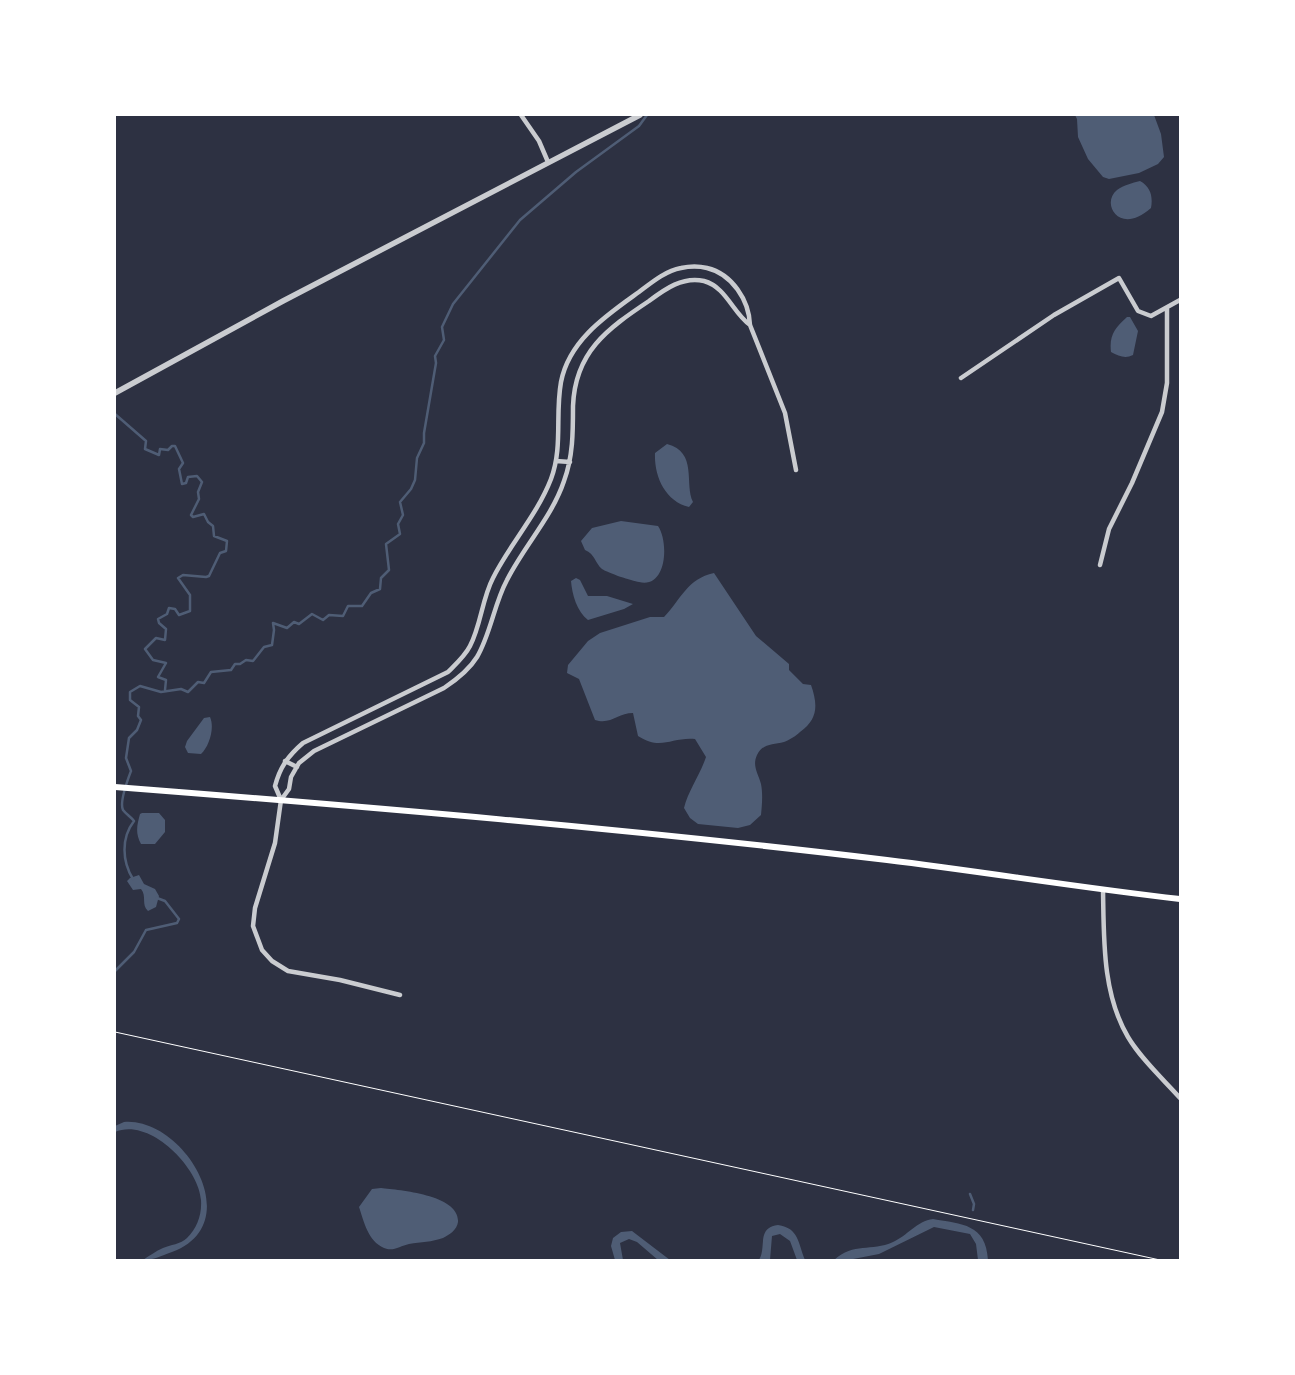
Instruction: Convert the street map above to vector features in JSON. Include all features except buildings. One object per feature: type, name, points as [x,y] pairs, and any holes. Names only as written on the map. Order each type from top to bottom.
[{"type":"main road","points":[[115,787],[281,800],[844,855],[1180,899]]},
{"type":"street","points":[[521,115],[539,141],[548,162]]},
{"type":"street","points":[[115,393],[283,301],[640,115]]},
{"type":"street","points":[[281,800],[275,786],[285,761],[303,743],[442,675],[457,662],[470,645],[486,594],[508,551],[540,501],[556,461],[562,382],[566,368],[582,340],[593,327],[668,272],[680,268],[702,267],[723,275],[732,283],[749,311],[750,325],[785,414],[796,470]]},
{"type":"street","points":[[961,378],[1054,315],[1119,278],[1138,311],[1151,316],[1167,309],[1180,300]]},
{"type":"street","points":[[400,995],[359,984],[288,971],[272,962],[262,950],[253,926],[255,908],[275,842],[281,800],[289,789],[291,777],[297,767],[314,751],[448,686],[459,678],[476,659],[486,640],[498,597],[519,558],[553,505],[563,484],[570,462],[575,384],[579,371],[598,340],[662,291],[679,282],[692,280],[704,282],[719,290],[740,318],[750,325]]},
{"type":"street","points":[[1100,565],[1109,529],[1136,475],[1162,412],[1167,383],[1167,309]]},
{"type":"street","points":[[614,310],[622,320]]},
{"type":"street","points":[[556,461],[570,462]]},
{"type":"street","points":[[508,551],[519,558]]},
{"type":"street","points":[[442,675],[448,686]]},
{"type":"street","points":[[328,730],[333,742]]},
{"type":"street","points":[[285,761],[297,767]]},
{"type":"street","points":[[1103,890],[1104,945],[1111,989],[1120,1019],[1128,1038],[1180,1098]]},
{"type":"path","points":[[115,1032],[1160,1260]]},
{"type":"water","points":[[1075,115],[1154,115],[1161,134],[1164,157],[1158,164],[1139,173],[1109,179],[1103,177],[1088,159],[1078,137]]},
{"type":"water","points":[[1140,181],[1147,186],[1150,193],[1152,200],[1151,208],[1140,216],[1130,219],[1116,215],[1112,209],[1112,196],[1122,187]]},
{"type":"water","points":[[1127,317],[1130,317],[1138,331],[1133,355],[1125,357],[1111,352],[1111,341],[1114,332]]},
{"type":"water","points":[[667,444],[677,448],[683,454],[686,461],[693,502],[689,507],[673,499],[659,479],[655,453]]},
{"type":"water","points":[[621,521],[658,526],[664,542],[663,563],[660,572],[648,582],[631,580],[605,571],[591,554],[585,550],[581,541],[592,528]]},
{"type":"water","points":[[714,573],[756,636],[789,664],[789,670],[803,684],[811,685],[815,699],[815,711],[806,727],[786,741],[765,746],[759,751],[755,766],[762,792],[761,815],[750,825],[738,828],[698,824],[690,818],[684,808],[706,757],[695,739],[653,743],[638,736],[633,713],[606,721],[595,720],[579,679],[567,673],[568,665],[588,641],[600,633],[650,617],[664,617],[691,585],[697,580]]},
{"type":"water","points":[[576,578],[580,580],[588,596],[607,596],[633,604],[624,609],[588,620],[578,608],[574,597],[571,581]]},
{"type":"water","points":[[210,717],[211,732],[204,751],[201,754],[188,753],[185,747],[187,741],[204,718]]},
{"type":"water","points":[[142,813],[159,813],[165,820],[165,832],[155,844],[141,844],[139,840],[137,825]]},
{"type":"water","points":[[139,875],[144,884],[155,889],[159,896],[156,907],[148,911],[141,889],[133,890],[127,881]]},
{"type":"water","points":[[124,1122],[146,1125],[167,1136],[185,1153],[199,1174],[206,1197],[205,1219],[194,1238],[172,1252],[158,1258],[143,1260],[160,1249],[182,1242],[191,1234],[196,1226],[201,1206],[198,1187],[182,1160],[157,1138],[129,1129],[115,1132],[115,1126]]},
{"type":"water","points":[[372,1189],[401,1190],[440,1200],[456,1213],[458,1222],[456,1227],[443,1238],[393,1249],[384,1248],[370,1236],[359,1207]]},
{"type":"water","points":[[927,1220],[954,1222],[971,1228],[983,1239],[988,1260],[978,1260],[976,1244],[970,1234],[934,1227],[879,1254],[848,1260],[834,1260],[841,1254],[849,1251],[893,1242]]},
{"type":"water","points":[[778,1225],[790,1229],[794,1233],[805,1260],[797,1260],[790,1241],[780,1234],[772,1236],[770,1260],[759,1260],[764,1234],[771,1227]]},
{"type":"water","points":[[632,1231],[670,1260],[658,1260],[637,1242],[629,1239],[620,1243],[623,1260],[615,1260],[611,1246],[613,1238],[621,1232]]},
{"type":"waterway","points":[[133,879],[129,872],[124,850],[127,835],[134,821],[123,810],[122,802],[131,771],[126,758],[129,738],[137,730],[141,720],[138,716],[139,707],[130,700],[130,692],[140,686],[161,692],[181,689],[188,692],[198,682],[204,683],[211,672],[231,670],[235,664],[240,664],[246,660],[253,661],[264,647],[272,645],[273,623],[287,628],[294,622],[299,624],[312,614],[323,620],[329,615],[343,616],[348,606],[362,606],[371,593],[380,589],[381,578],[389,570],[386,544],[400,534],[398,524],[403,515],[400,502],[411,489],[415,480],[417,458],[424,443],[436,363],[435,356],[444,340],[442,327],[453,304],[520,220],[576,172],[639,126],[647,115]]},
{"type":"waterway","points":[[115,414],[146,441],[145,449],[159,455],[160,449],[168,450],[175,446],[183,463],[179,469],[182,484],[186,483],[188,477],[197,476],[202,482],[198,492],[199,499],[191,515],[193,517],[204,514],[208,522],[213,526],[214,536],[227,541],[226,551],[220,553],[209,576],[183,575],[178,578],[190,595],[190,611],[179,615],[175,609],[169,608],[167,614],[158,619],[159,623],[166,629],[165,640],[156,638],[145,649],[153,660],[166,663],[158,677],[166,680],[165,690]]},
{"type":"waterway","points":[[115,971],[134,952],[146,930],[177,923],[179,919],[165,901],[157,898]]},
{"type":"waterway","points":[[970,1194],[974,1204],[973,1210]]}]
